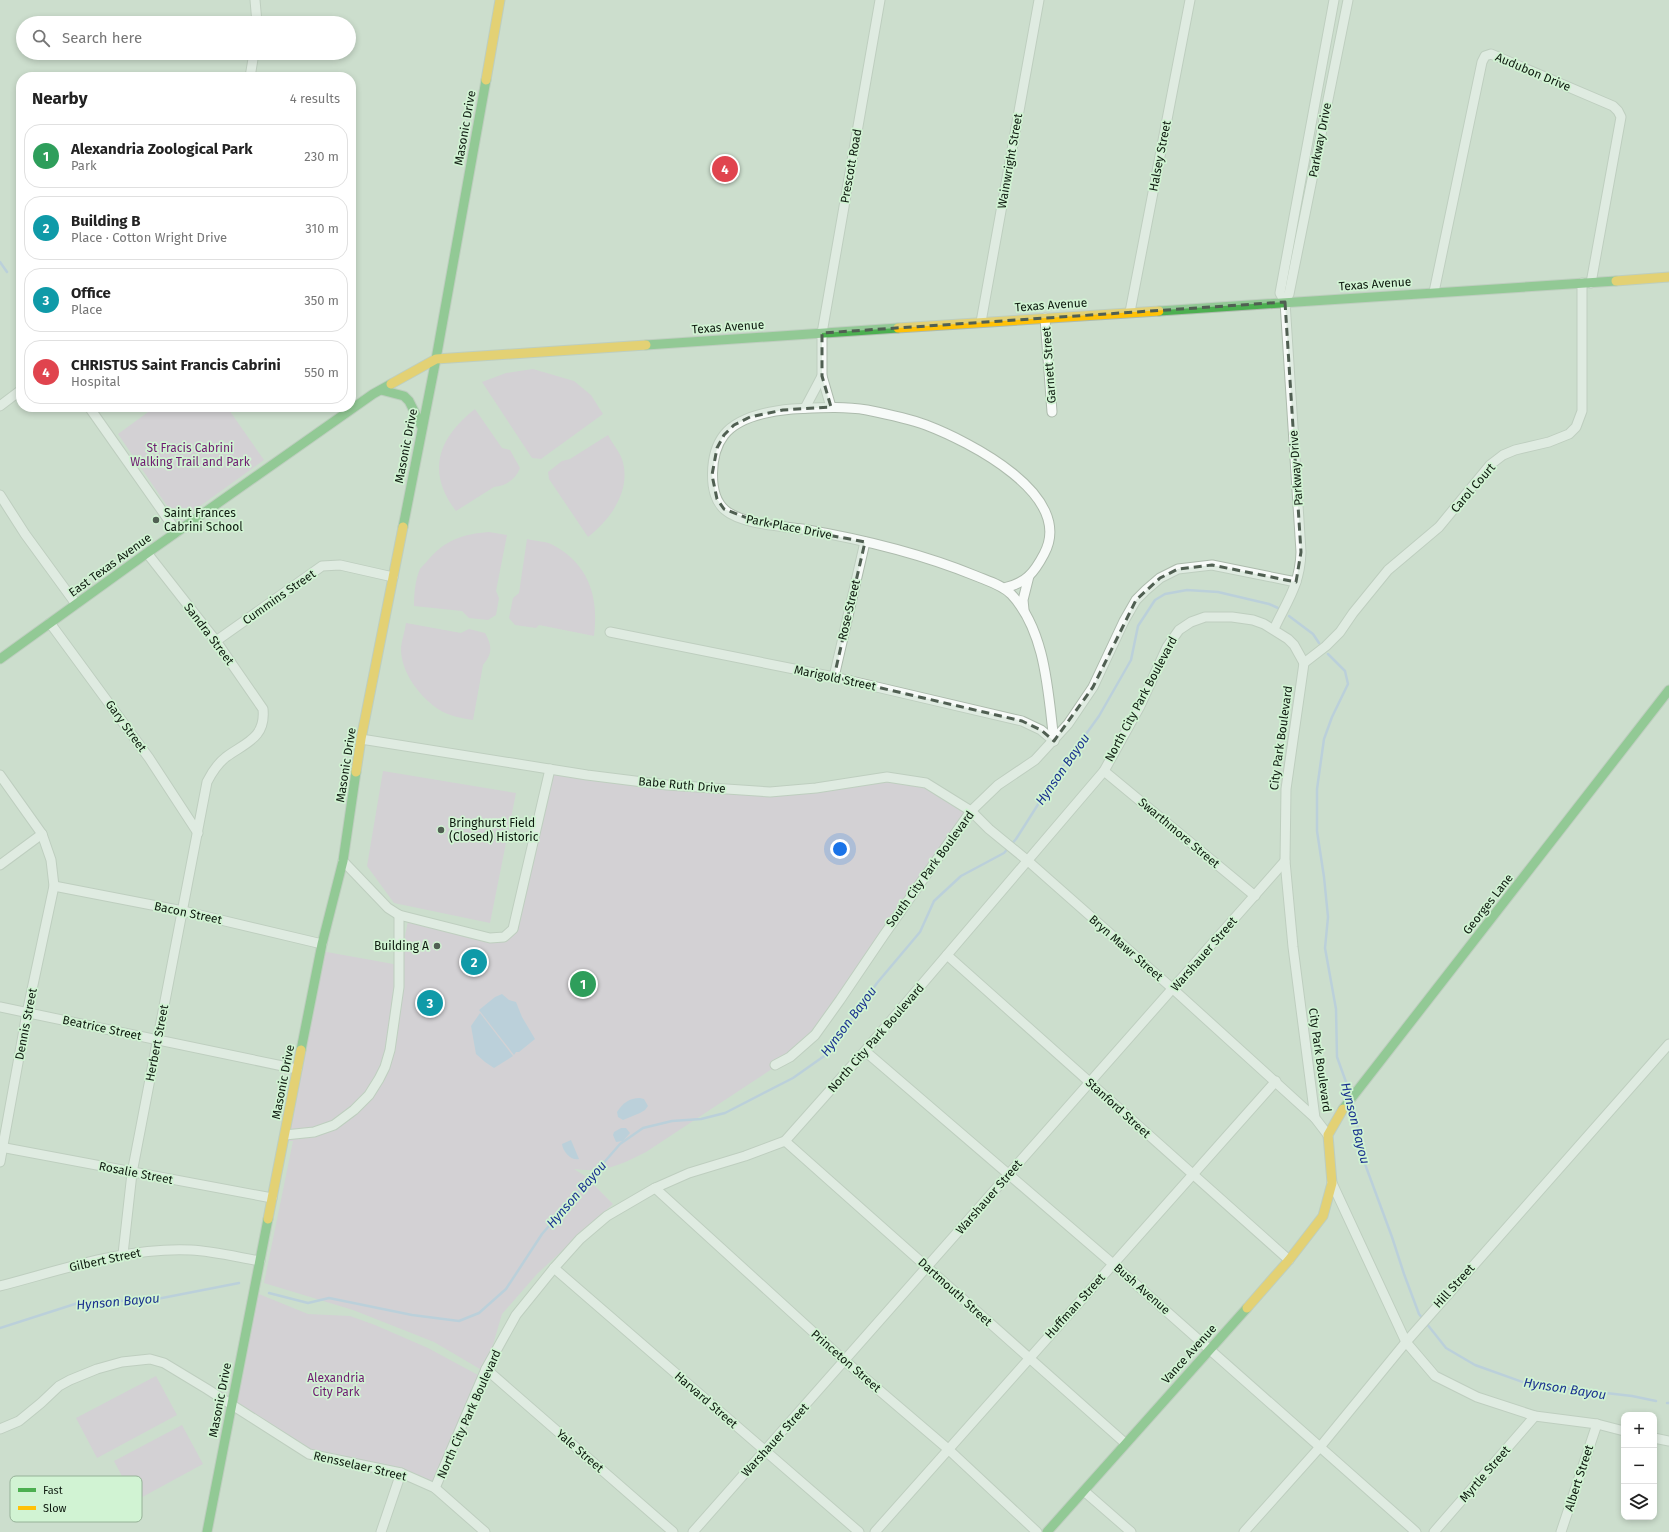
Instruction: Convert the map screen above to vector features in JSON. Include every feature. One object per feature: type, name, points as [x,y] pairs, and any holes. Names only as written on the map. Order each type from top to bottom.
[{"type":"street","points":[[255,0],[256,16]]},
{"type":"street","name":"Masonic Drive","points":[[207,1532],[322,944],[343,861],[362,739],[436,359],[500,0]]},
{"type":"street","name":"Prescott Road","points":[[822,376],[822,333],[880,0]]},
{"type":"street","name":"Wainwright Street","points":[[981,322],[1039,0]]},
{"type":"street","name":"Halsey Street","points":[[1130,312],[1190,0]]},
{"type":"street","name":"Parkway Drive","points":[[1274,629],[1296,582],[1300,569],[1301,552],[1285,302],[1280,293],[1334,0]]},
{"type":"street","name":"Parkway Drive","points":[[1285,302],[1289,294],[1348,0]]},
{"type":"street","name":"Audubon Drive","points":[[1434,292],[1482,62],[1485,56],[1491,54],[1613,106],[1621,117],[1587,283]]},
{"type":"street","points":[[251,72],[253,60]]},
{"type":"street","name":"Texas Avenue","points":[[436,359],[1669,277]]},
{"type":"street","name":"Carol Court","points":[[1304,663],[1326,646],[1340,632],[1353,613],[1388,570],[1439,527],[1490,465],[1503,455],[1515,450],[1560,438],[1569,434],[1576,428],[1582,411],[1587,283]]},
{"type":"street","name":"Garnett Street","points":[[1045,318],[1052,412]]},
{"type":"street","name":"East Texas Avenue","points":[[356,408],[382,390],[436,359]]},
{"type":"street","points":[[822,376],[831,408]]},
{"type":"street","points":[[805,408],[822,376]]},
{"type":"street","points":[[382,390],[404,396],[409,401],[422,427]]},
{"type":"street","points":[[0,406],[16,394]]},
{"type":"street","name":"Park Place Drive","points":[[1004,588],[1021,583],[1039,565],[1048,546],[1052,532],[1039,500],[1021,480],[1001,464],[970,445],[924,424],[866,410],[831,408],[783,410],[750,417],[734,425],[724,435],[718,448],[712,475],[717,499],[724,509],[735,516],[865,542],[925,557],[952,566],[1004,588],[1017,601],[1024,613],[1037,640],[1044,660],[1054,741]]},
{"type":"street","points":[[93,412],[177,532]]},
{"type":"street","name":"East Texas Avenue","points":[[0,660],[147,553],[350,412]]},
{"type":"street","points":[[0,495],[25,534],[76,604]]},
{"type":"street","name":"Rose Street","points":[[834,677],[865,542]]},
{"type":"street","name":"Sandra Street","points":[[147,553],[216,641],[263,709],[264,719]]},
{"type":"street","name":"Cummins Street","points":[[216,641],[322,566],[340,565],[393,577]]},
{"type":"street","name":"South City Park Boulevard","points":[[775,1065],[790,1057],[814,1035],[971,811],[991,791],[1035,760],[1068,724],[1093,687],[1124,621],[1136,600],[1146,590],[1160,578],[1178,569],[1212,565],[1296,582]]},
{"type":"street","points":[[1024,613],[1023,600],[1029,576]]},
{"type":"street","name":"North City Park Boulevard","points":[[435,1488],[486,1369],[516,1315],[554,1268],[580,1239],[606,1216],[656,1188],[689,1172],[745,1156],[786,1141],[865,1051],[1104,771],[1140,706],[1167,647],[1178,630],[1198,619],[1213,616],[1252,620],[1274,629],[1294,645],[1304,663]]},
{"type":"street","name":"Gary Street","points":[[50,623],[149,758],[198,833]]},
{"type":"street","name":"Marigold Street","points":[[610,632],[834,677],[1022,721],[1041,730],[1054,741]]},
{"type":"street","name":"City Park Boulevard","points":[[1304,663],[1286,789],[1286,861],[1293,947],[1315,1118],[1328,1135]]},
{"type":"street","name":"Georges Lane","points":[[1328,1135],[1339,1115],[1669,690]]},
{"type":"street","name":"Herbert Street","points":[[123,1254],[132,1173],[207,782],[215,768],[225,758],[257,736],[263,726],[264,719]]},
{"type":"street","name":"Babe Ruth Drive","points":[[362,739],[586,775],[667,785],[770,792],[816,788],[887,777],[904,779],[926,783],[971,811],[989,829]]},
{"type":"street","points":[[343,861],[388,908],[399,915],[490,938],[504,937],[510,934],[513,929],[550,769]]},
{"type":"street","name":"Swarthmore Street","points":[[1104,771],[1255,896]]},
{"type":"street","name":"Dennis Street","points":[[0,775],[42,834],[51,860],[54,886],[27,1013],[1,1148],[0,1162]]},
{"type":"street","name":"Bryn Mawr Street","points":[[989,829],[1028,861],[1173,989],[1315,1118]]},
{"type":"street","points":[[0,865],[42,834]]},
{"type":"street","name":"Warshauer Street","points":[[693,1532],[1286,861]]},
{"type":"street","name":"Bacon Street","points":[[54,886],[183,911],[322,944]]},
{"type":"street","points":[[285,1135],[314,1132],[334,1125],[354,1110],[370,1095],[379,1079],[385,1067],[390,1050],[399,987],[399,915]]},
{"type":"street","name":"Stanford Street","points":[[947,955],[1289,1260]]},
{"type":"street","name":"Beatrice Street","points":[[0,1007],[297,1069]]},
{"type":"street","name":"Hill Street","points":[[1244,1532],[1320,1447],[1406,1342],[1669,1044]]},
{"type":"street","name":"Bush Avenue","points":[[865,1051],[1010,1174],[1416,1532]]},
{"type":"street","name":"Huffman Street","points":[[875,1532],[1276,1081]]},
{"type":"street","points":[[1328,1135],[1332,1183],[1406,1342],[1435,1376],[1476,1397],[1535,1416],[1596,1424],[1621,1430]]},
{"type":"street","name":"Dartmouth Street","points":[[786,1141],[1125,1443]]},
{"type":"street","name":"Rosalie Street","points":[[1,1148],[272,1198]]},
{"type":"street","name":"Vance Avenue","points":[[1047,1532],[1289,1260],[1323,1216],[1332,1183]]},
{"type":"street","name":"Princeton Street","points":[[656,1188],[845,1361],[948,1450],[1037,1532]]},
{"type":"street","name":"Gilbert Street","points":[[0,1286],[123,1254],[150,1251],[192,1250],[260,1261]]},
{"type":"street","name":"Harvard Street","points":[[554,1268],[859,1532]]},
{"type":"street","name":"Rensselaer Street","points":[[0,1429],[19,1421],[60,1386],[70,1380],[97,1369],[135,1359],[150,1359],[164,1363],[309,1454],[401,1473],[435,1488],[485,1532]]},
{"type":"street","name":"Yale Street","points":[[486,1369],[673,1532]]},
{"type":"street","name":"Myrtle Street","points":[[1434,1532],[1535,1416]]},
{"type":"street","name":"Albert Street","points":[[1561,1532],[1596,1424]]},
{"type":"street","points":[[1657,1439],[1669,1441]]},
{"type":"street","points":[[381,1532],[401,1473]]},
{"type":"street","points":[[1084,1491],[1131,1532]]},
{"type":"highlighted area","points":[[1285,302],[1301,552],[1296,582],[1212,565],[1178,569],[1160,578],[1136,600],[1093,687],[1054,741],[1041,730],[1022,721],[834,677],[865,542],[755,521],[724,509],[717,499],[712,475],[717,448],[724,435],[734,425],[750,417],[783,410],[831,407],[822,376],[822,333]]},
{"type":"green space","points":[[533,369],[574,381],[591,395],[603,414],[541,459],[532,458],[482,382],[506,373]]},
{"type":"green space","points":[[475,409],[502,448],[510,450],[520,468],[513,479],[503,485],[494,487],[456,511],[447,497],[441,483],[439,469],[440,456],[452,432],[462,420]]},
{"type":"green space","name":"St Fracis Cabrini Walking Trail and Park","points":[[148,412],[230,412],[264,460],[178,522],[118,434]]},
{"type":"green space","points":[[608,435],[622,459],[624,482],[622,493],[612,513],[588,537],[549,479],[548,472],[562,461],[570,459]]},
{"type":"green space","points":[[489,532],[507,535],[496,591],[499,598],[496,615],[488,620],[469,618],[462,611],[414,606],[418,573],[434,553],[455,539],[471,534]]},
{"type":"green space","points":[[527,539],[551,544],[564,552],[583,571],[589,582],[593,595],[595,608],[594,636],[539,625],[536,628],[515,625],[509,618],[513,598],[519,593]]},
{"type":"green space","points":[[406,623],[461,633],[469,629],[485,633],[490,646],[490,653],[483,665],[473,720],[451,715],[438,709],[424,697],[412,682],[404,665],[401,647]]},
{"type":"green space","points":[[550,769],[769,792],[869,780],[927,784],[971,816],[814,1035],[790,1057],[646,1152],[612,1167],[594,1170],[574,1169],[585,1176],[613,1204],[537,1274],[502,1314],[485,1372],[434,1342],[353,1310],[264,1283],[293,1141],[287,1141],[321,951],[399,965],[408,921],[491,938],[510,934]]},
{"type":"green space","name":"Bringhurst Field (Closed) Historic","points":[[383,771],[516,793],[490,923],[394,903],[367,866]]},
{"type":"green space","name":"Alexandria City Park","points":[[254,1292],[308,1314],[350,1316],[375,1325],[428,1348],[478,1375],[434,1483],[310,1451],[231,1404]]},
{"type":"green space","points":[[156,1376],[177,1415],[97,1458],[76,1418]]},
{"type":"green space","points":[[182,1425],[203,1464],[142,1497],[142,1476],[122,1476],[114,1461]]},
{"type":"water","points":[[502,994],[509,1000],[516,1002],[522,1017],[535,1039],[514,1055],[479,1010],[495,997]]},
{"type":"water","points":[[480,1013],[513,1056],[494,1068],[476,1054],[471,1026]]},
{"type":"water","points":[[640,1098],[644,1099],[648,1106],[645,1110],[623,1120],[618,1117],[617,1112],[624,1104],[629,1100]]},
{"type":"water","points":[[621,1128],[626,1128],[630,1133],[623,1141],[616,1142],[613,1135],[614,1132]]},
{"type":"water","points":[[571,1140],[579,1159],[573,1159],[570,1157],[563,1147],[562,1144]]},
{"type":"waterway","points":[[0,262],[7,272]]},
{"type":"waterway","name":"Hynson Bayou","points":[[269,1293],[308,1303],[329,1298],[412,1315],[459,1321],[479,1313],[506,1289],[542,1234],[620,1144],[643,1128],[672,1121],[701,1119],[725,1113],[793,1078],[827,1054],[877,983],[920,932],[934,901],[961,876],[1004,853],[1016,839],[1058,773],[1099,716],[1131,660],[1138,626],[1155,600],[1165,594],[1187,590],[1218,592],[1269,604],[1278,608]]},
{"type":"waterway","name":"Hynson Bayou","points":[[1289,616],[1313,634],[1319,643]]},
{"type":"waterway","name":"Hynson Bayou","points":[[1328,654],[1345,671],[1348,684],[1332,717],[1324,739],[1317,789],[1317,831],[1328,917],[1325,948],[1336,1009],[1337,1057],[1350,1093]]},
{"type":"waterway","name":"Hynson Bayou","points":[[1353,1103],[1365,1164],[1419,1314],[1446,1348],[1475,1365],[1528,1384],[1632,1396],[1656,1401]]},
{"type":"waterway","name":"Hynson Bayou","points":[[0,1328],[78,1303],[157,1299],[239,1283]]},
{"type":"traffic: fast","points":[[403,527],[436,359],[486,80]]},
{"type":"traffic: fast","points":[[1159,311],[1616,281]]},
{"type":"traffic: fast","points":[[646,345],[898,328]]},
{"type":"traffic: fast","points":[[356,406],[391,384]]},
{"type":"traffic: fast","points":[[381,390],[404,396],[409,401],[422,427]]},
{"type":"traffic: fast","points":[[0,659],[147,553],[347,412]]},
{"type":"traffic: fast","points":[[1343,1109],[1669,690]]},
{"type":"traffic: fast","points":[[301,1050],[322,944],[343,861],[356,772]]},
{"type":"traffic: fast","points":[[207,1532],[268,1219]]},
{"type":"traffic: fast","points":[[1047,1532],[1247,1308]]},
{"type":"traffic: slow","points":[[486,80],[500,0]]},
{"type":"traffic: slow","points":[[1616,281],[1669,277]]},
{"type":"traffic: slow","points":[[898,328],[1159,311]]},
{"type":"traffic: slow","points":[[391,384],[436,359],[646,345]]},
{"type":"traffic: slow","points":[[356,772],[361,739],[403,527]]},
{"type":"traffic: slow","points":[[268,1219],[301,1050]]},
{"type":"traffic: slow","points":[[1247,1308],[1289,1260],[1323,1216],[1332,1183],[1328,1135],[1343,1109]]},
{"type":"place","name":"CHRISTUS Saint Francis Cabrini","points":[[725,169]]},
{"type":"place","name":"Saint Frances Cabrini School","points":[[156,520]]},
{"type":"place","name":"Bringhurst Field (Closed) Historic","points":[[441,830]]},
{"type":"place","name":"Building A","points":[[437,946]]},
{"type":"place","name":"Building B","points":[[474,962]]},
{"type":"place","name":"Alexandria Zoological Park","points":[[583,984]]},
{"type":"place","name":"Office","points":[[430,1003]]}]
